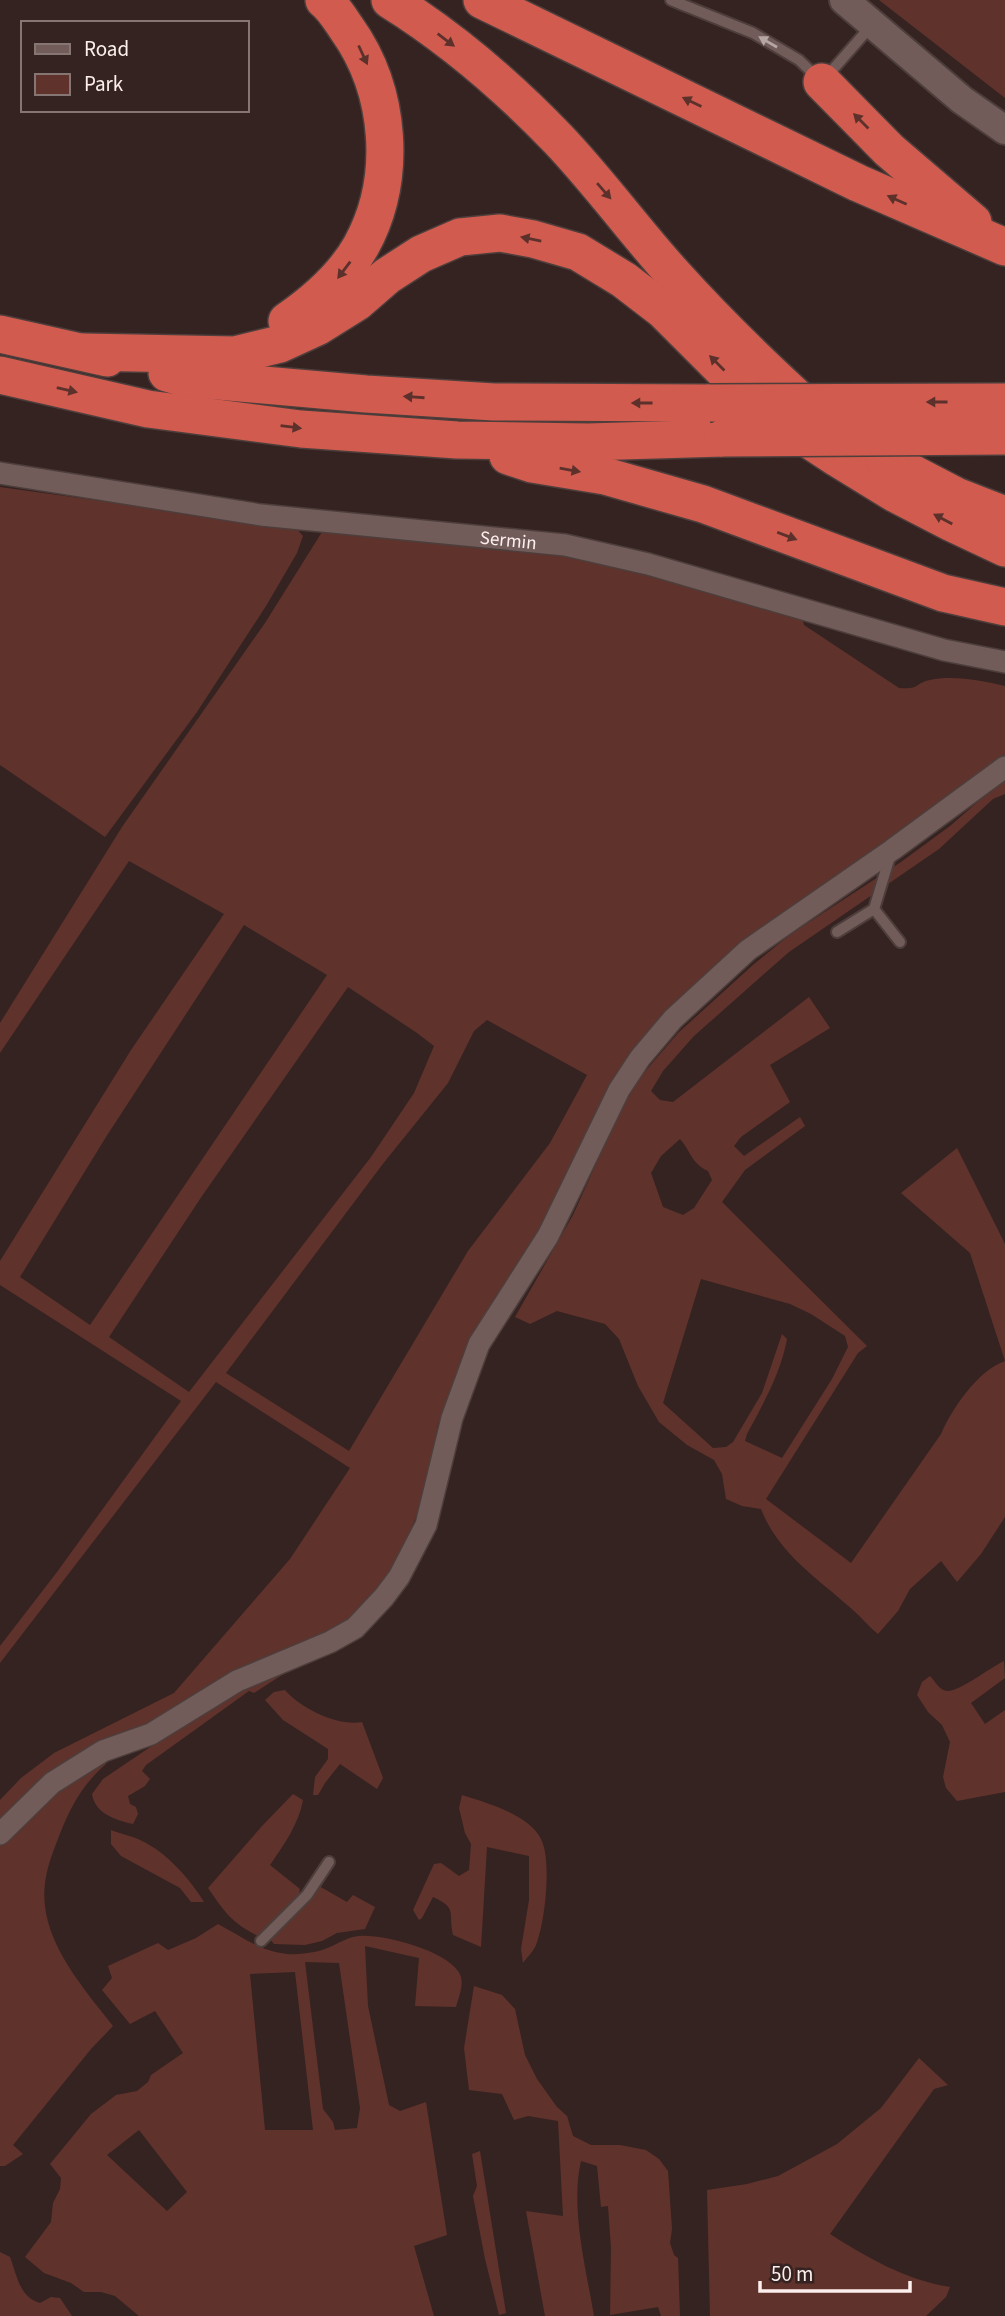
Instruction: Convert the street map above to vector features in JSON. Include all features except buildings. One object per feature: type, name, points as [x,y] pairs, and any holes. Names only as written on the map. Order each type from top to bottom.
[{"type":"highway","points":[[144,355],[248,338],[286,322],[317,300],[338,278],[360,247],[373,220],[382,186],[386,148],[382,114],[376,81],[359,45],[331,5],[324,0]]},
{"type":"highway","points":[[390,0],[463,53],[518,99],[559,140],[674,276],[760,364],[822,420],[889,461],[956,496],[1005,515]]},
{"type":"highway","points":[[482,0],[858,183],[1005,246]]},
{"type":"highway","points":[[822,82],[889,150],[965,216],[1005,246]]},
{"type":"highway","points":[[84,352],[235,355],[280,344],[317,327],[421,254],[460,237],[500,233],[533,239],[578,252],[624,280],[663,310],[732,379],[778,417],[837,458],[894,493],[1005,548]]},
{"type":"highway","points":[[0,334],[184,377],[366,394],[494,402],[1005,402]]},
{"type":"highway","points":[[0,375],[148,409],[301,429],[457,440],[588,442],[1005,436]]},
{"type":"highway","points":[[457,440],[532,464],[605,476],[703,504],[943,593],[1005,607]]},
{"type":"street","points":[[844,0],[962,100],[1005,130]]},
{"type":"street","name":"Sermin","points":[[0,473],[261,515],[565,545],[648,564],[944,650],[1005,662]]},
{"type":"street","points":[[0,1834],[52,1783],[103,1751],[151,1734],[237,1681],[330,1642],[355,1628],[399,1577],[426,1525],[452,1418],[479,1344],[548,1236],[618,1090],[640,1058],[673,1019],[748,950],[1005,767]]},
{"type":"lane","points":[[671,0],[753,33],[799,60],[822,82],[873,24]]},
{"type":"lane","points":[[837,932],[874,909],[892,850]]},
{"type":"lane","points":[[874,909],[900,942]]},
{"type":"lane","points":[[261,1941],[306,1895],[329,1862]]},
{"type":"green space","points":[[879,0],[1005,0],[1005,98]]},
{"type":"green space","points":[[0,487],[296,528],[303,536],[297,553],[266,606],[197,712],[105,837],[0,765]]},
{"type":"green space","points":[[322,532],[485,544],[579,558],[802,618],[804,625],[899,688],[911,688],[925,681],[949,678],[1005,686],[1005,756],[845,871],[774,918],[716,965],[668,1009],[635,1047],[608,1086],[540,1234],[464,1363],[438,1424],[426,1492],[396,1566],[371,1601],[343,1626],[232,1676],[0,1827],[0,1800],[21,1778],[54,1753],[174,1693],[290,1559],[350,1468],[216,1382],[0,1663],[0,1646],[181,1401],[0,1285],[0,1261],[131,1050],[224,914],[129,861],[0,1053],[0,1023],[122,827],[265,623]],"holes":[[[244,925],[327,975],[90,1325],[20,1277],[106,1137]],[[348,987],[434,1046],[414,1093],[371,1157],[189,1392],[109,1337],[202,1196]],[[487,1020],[587,1075],[550,1143],[468,1251],[349,1451],[226,1373],[382,1165],[448,1083],[474,1031]]]},
{"type":"green space","points":[[1005,778],[1005,794],[993,799],[939,849],[789,952],[694,1036],[663,1071],[651,1091],[660,1100],[673,1102],[809,997],[830,1028],[770,1065],[790,1102],[741,1137],[734,1146],[744,1156],[800,1117],[805,1126],[745,1170],[722,1202],[867,1346],[858,1353],[766,1499],[851,1563],[967,1392],[985,1373],[1005,1361],[1005,1517],[981,1554],[957,1582],[941,1561],[910,1589],[898,1611],[878,1634],[789,1553],[778,1540],[761,1509],[742,1506],[726,1499],[722,1474],[714,1460],[687,1445],[659,1422],[638,1386],[619,1339],[605,1324],[557,1311],[530,1324],[515,1317],[573,1215],[630,1089],[678,1033],[791,934],[901,862],[950,826]],"holes":[[[680,1139],[695,1161],[708,1171],[712,1180],[694,1208],[683,1215],[663,1207],[651,1173],[661,1156]],[[701,1279],[790,1304],[845,1336],[848,1347],[832,1379],[782,1458],[745,1441],[780,1364],[787,1339],[782,1334],[762,1393],[733,1442],[726,1447],[713,1448],[663,1403]]]},
{"type":"green space","points":[[957,1148],[1005,1244],[1005,1361],[970,1253],[901,1193]]},
{"type":"green space","points":[[1004,1661],[1005,1678],[971,1703],[985,1724],[1005,1710],[1005,1792],[957,1801],[946,1788],[943,1777],[950,1742],[942,1725],[928,1712],[917,1695],[922,1682],[930,1676],[942,1689],[952,1690]]},
{"type":"green space","points":[[284,1668],[285,1673],[254,1693],[249,1691],[146,1765],[142,1771],[150,1779],[145,1786],[128,1796],[130,1804],[136,1807],[138,1814],[133,1824],[113,1818],[97,1807],[92,1794],[103,1779],[245,1685]]},
{"type":"green space","points":[[285,1690],[320,1715],[342,1722],[362,1722],[383,1778],[377,1789],[340,1764],[318,1795],[313,1795],[315,1777],[328,1759],[328,1749],[283,1720],[265,1700],[274,1692]]},
{"type":"green space","points":[[103,1757],[106,1764],[79,1794],[61,1831],[47,1870],[45,1903],[55,1942],[76,1978],[113,2026],[13,2145],[23,2154],[5,2166],[0,2166],[0,1840],[48,1795]]},
{"type":"green space","points":[[293,1794],[303,1800],[301,1809],[290,1834],[270,1865],[300,1889],[298,1899],[260,1937],[230,1917],[208,1888]]},
{"type":"green space","points":[[462,1795],[517,1816],[535,1830],[541,1839],[547,1876],[544,1907],[536,1945],[523,1963],[521,1949],[529,1900],[529,1856],[487,1847],[481,1947],[453,1935],[449,1908],[441,1901],[433,1897],[419,1920],[413,1910],[434,1864],[441,1863],[459,1876],[469,1870],[471,1844],[465,1833],[459,1808]]},
{"type":"green space","points":[[111,1830],[138,1839],[160,1852],[185,1876],[204,1902],[191,1902],[180,1888],[121,1856],[111,1844]]},
{"type":"green space","points":[[319,1886],[347,1902],[353,1895],[375,1907],[365,1929],[337,1933],[322,1941],[305,1945],[274,1944],[270,1939],[305,1906]]},
{"type":"green space","points":[[218,1924],[259,1946],[294,1954],[319,1951],[354,1937],[370,1936],[427,1950],[440,1956],[458,1971],[462,1984],[456,2007],[415,2006],[419,1958],[365,1946],[368,2006],[389,2105],[400,2111],[426,2102],[447,2235],[414,2246],[434,2316],[139,2316],[115,2296],[101,2292],[84,2292],[71,2283],[44,2273],[25,2257],[51,2222],[53,2203],[60,2189],[61,2178],[50,2164],[91,2114],[116,2095],[137,2091],[148,2082],[151,2075],[183,2053],[155,2011],[130,2024],[102,1990],[112,1978],[108,1966],[158,1943],[168,1950],[196,1938]],"holes":[[[305,1962],[339,1963],[360,2108],[357,2128],[335,2130],[333,2122],[323,2109]],[[295,1972],[313,2130],[265,2130],[250,1974]],[[139,2130],[187,2192],[167,2211],[107,2155]]]},
{"type":"green space","points":[[474,1986],[502,1995],[515,2009],[525,2055],[537,2079],[567,2116],[573,2136],[591,2145],[620,2145],[646,2150],[659,2159],[668,2171],[672,2229],[670,2243],[674,2255],[678,2258],[680,2316],[661,2316],[658,2307],[610,2315],[611,2248],[608,2206],[601,2207],[597,2166],[581,2161],[578,2218],[594,2316],[545,2316],[526,2211],[563,2216],[558,2121],[528,2116],[514,2120],[502,2094],[469,2090],[464,2048]]},
{"type":"green space","points":[[919,2058],[948,2085],[934,2089],[830,2234],[888,2267],[918,2279],[950,2287],[946,2297],[926,2316],[710,2316],[707,2190],[778,2176],[837,2144],[881,2108]]},
{"type":"green space","points":[[480,2151],[506,2313],[499,2315],[473,2196],[477,2186],[472,2154]]},
{"type":"green space","points":[[0,2252],[10,2257],[27,2296],[40,2303],[51,2297],[60,2298],[72,2316],[0,2316]]}]
